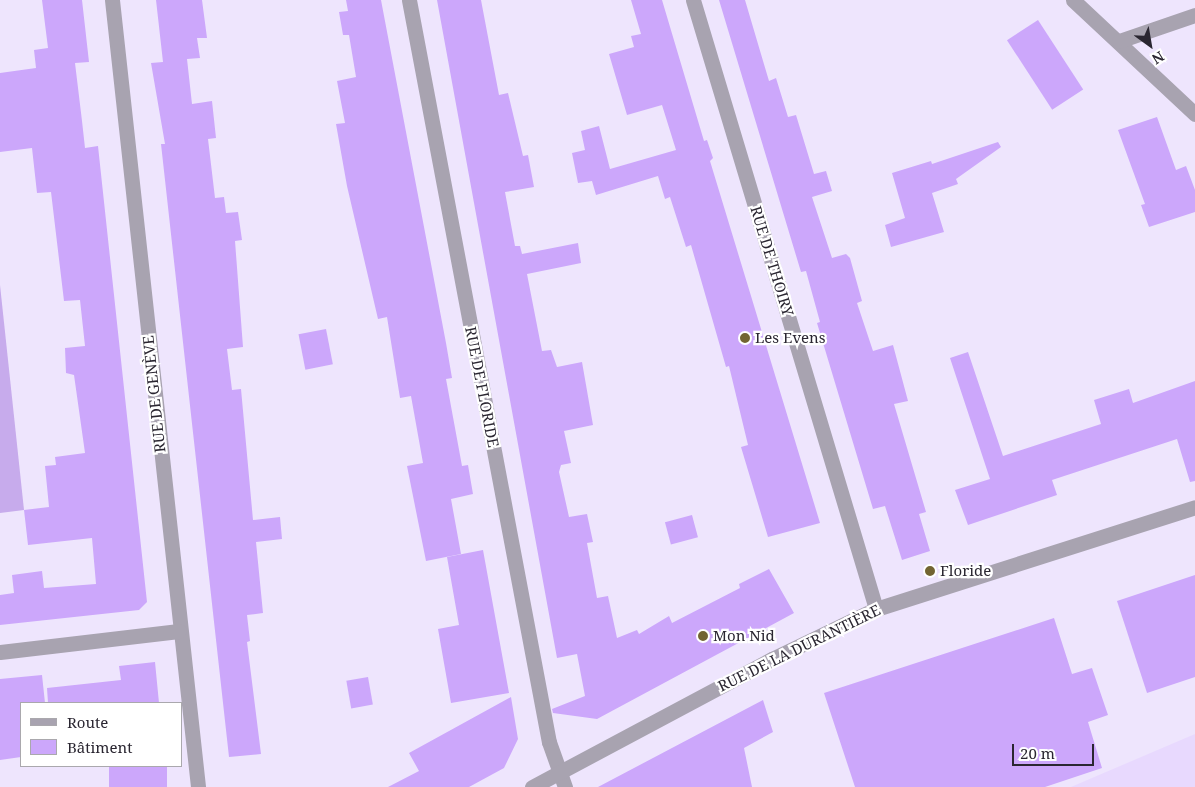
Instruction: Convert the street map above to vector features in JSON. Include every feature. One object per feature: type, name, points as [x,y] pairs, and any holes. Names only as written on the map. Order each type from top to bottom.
[{"type":"street","name":"RUE DE GENÈVE","points":[[112,0],[179,630],[198,787]]},
{"type":"street","name":"RUE DE FLORIDE","points":[[409,0],[548,742],[558,773],[565,787]]},
{"type":"street","name":"RUE DE THOIRY","points":[[693,0],[876,609]]},
{"type":"street","points":[[1073,0],[1195,114]]},
{"type":"street","points":[[1119,41],[1195,15]]},
{"type":"street","name":"RUE DE LA DURANTIÈRE","points":[[532,787],[772,659],[876,609],[1195,507]]},
{"type":"street","points":[[0,652],[179,630]]},
{"type":"shaded area","points":[[0,285],[24,510],[0,513]]},
{"type":"shaded area","points":[[1195,734],[1195,787],[1071,787]]},
{"type":"building","points":[[42,0],[82,0],[89,62],[75,63],[85,148],[98,146],[147,602],[139,610],[0,625],[0,595],[14,593],[12,575],[42,571],[44,588],[96,584],[92,538],[28,545],[24,510],[49,507],[45,466],[56,465],[55,457],[85,453],[74,375],[66,373],[65,348],[85,346],[80,300],[64,301],[51,192],[37,193],[32,148],[0,152],[0,73],[36,68],[34,50],[48,48]]},
{"type":"building","points":[[156,0],[202,0],[207,38],[197,38],[200,58],[187,59],[192,104],[212,101],[216,138],[208,139],[215,198],[224,197],[226,213],[238,212],[242,240],[235,241],[243,347],[227,349],[232,390],[241,389],[253,520],[280,517],[282,539],[256,542],[263,613],[247,615],[250,641],[247,642],[261,754],[229,757],[161,144],[165,144],[151,63],[163,62]]},
{"type":"building","points":[[346,0],[381,0],[446,343],[452,378],[446,379],[462,466],[468,465],[473,494],[451,499],[461,554],[426,561],[407,466],[423,463],[411,396],[400,398],[387,317],[378,319],[347,186],[336,124],[345,123],[337,81],[356,77],[349,35],[343,35],[339,12],[348,11]]},
{"type":"building","points":[[437,0],[481,0],[499,95],[508,93],[523,156],[528,155],[534,187],[505,192],[515,246],[520,246],[522,254],[578,243],[581,263],[527,274],[542,351],[551,350],[557,367],[582,362],[593,425],[564,431],[571,463],[561,465],[559,472],[569,517],[587,514],[593,542],[587,543],[597,598],[608,596],[617,638],[637,630],[639,634],[669,616],[672,623],[740,588],[739,584],[769,569],[794,613],[597,719],[553,713],[552,709],[585,696],[577,654],[557,658]]},
{"type":"building","points":[[631,0],[662,0],[704,141],[707,140],[713,158],[710,161],[820,523],[768,537],[741,447],[748,445],[729,366],[726,367],[691,245],[686,247],[670,197],[665,199],[658,176],[596,195],[592,181],[578,183],[572,153],[585,150],[581,131],[599,126],[610,169],[676,150],[662,105],[627,115],[609,54],[634,47],[631,36],[641,34]]},
{"type":"building","points":[[719,0],[745,0],[769,81],[776,78],[788,117],[796,115],[814,174],[826,171],[832,191],[812,197],[832,258],[846,254],[850,258],[862,301],[857,303],[873,351],[893,345],[908,401],[894,404],[926,512],[919,514],[930,551],[902,560],[885,506],[873,509],[817,323],[820,322],[806,271],[801,272]]},
{"type":"building","points":[[1038,20],[1083,90],[1052,110],[1007,40]]},
{"type":"building","points":[[1157,117],[1176,170],[1186,166],[1195,190],[1195,212],[1149,227],[1141,205],[1145,204],[1118,130]]},
{"type":"building","points":[[998,142],[1001,147],[956,179],[958,184],[932,193],[944,232],[891,247],[885,225],[905,218],[892,173],[931,161],[932,164]]},
{"type":"building","points":[[326,329],[333,364],[305,370],[299,334]]},
{"type":"building","points":[[968,352],[1003,456],[1101,424],[1094,400],[1129,389],[1133,403],[1195,381],[1195,481],[1190,482],[1177,439],[1052,480],[1057,495],[968,525],[955,490],[990,479],[950,358]]},
{"type":"building","points":[[692,515],[698,537],[671,544],[665,522]]},
{"type":"building","points":[[483,550],[509,693],[451,703],[438,629],[459,625],[447,557]]},
{"type":"building","points":[[1195,575],[1195,677],[1147,693],[1117,601]]},
{"type":"building","points":[[1054,618],[1072,674],[1092,668],[1108,715],[1088,722],[1102,768],[1045,787],[855,787],[824,693]]},
{"type":"building","points":[[155,662],[159,702],[48,702],[47,688],[121,680],[119,666]]},
{"type":"building","points":[[42,675],[45,702],[20,702],[20,757],[0,760],[0,679]]},
{"type":"building","points":[[368,677],[373,705],[351,708],[346,681]]},
{"type":"building","points":[[511,697],[518,739],[504,768],[469,787],[388,787],[419,771],[409,753]]},
{"type":"building","points":[[763,700],[773,732],[744,748],[752,787],[598,787]]},
{"type":"building","points":[[109,767],[167,767],[167,787],[109,787]]},
{"type":"place","name":"Les Evens","points":[[745,338]]},
{"type":"place","name":"Floride","points":[[930,571]]},
{"type":"place","name":"Mon Nid","points":[[703,636]]}]
